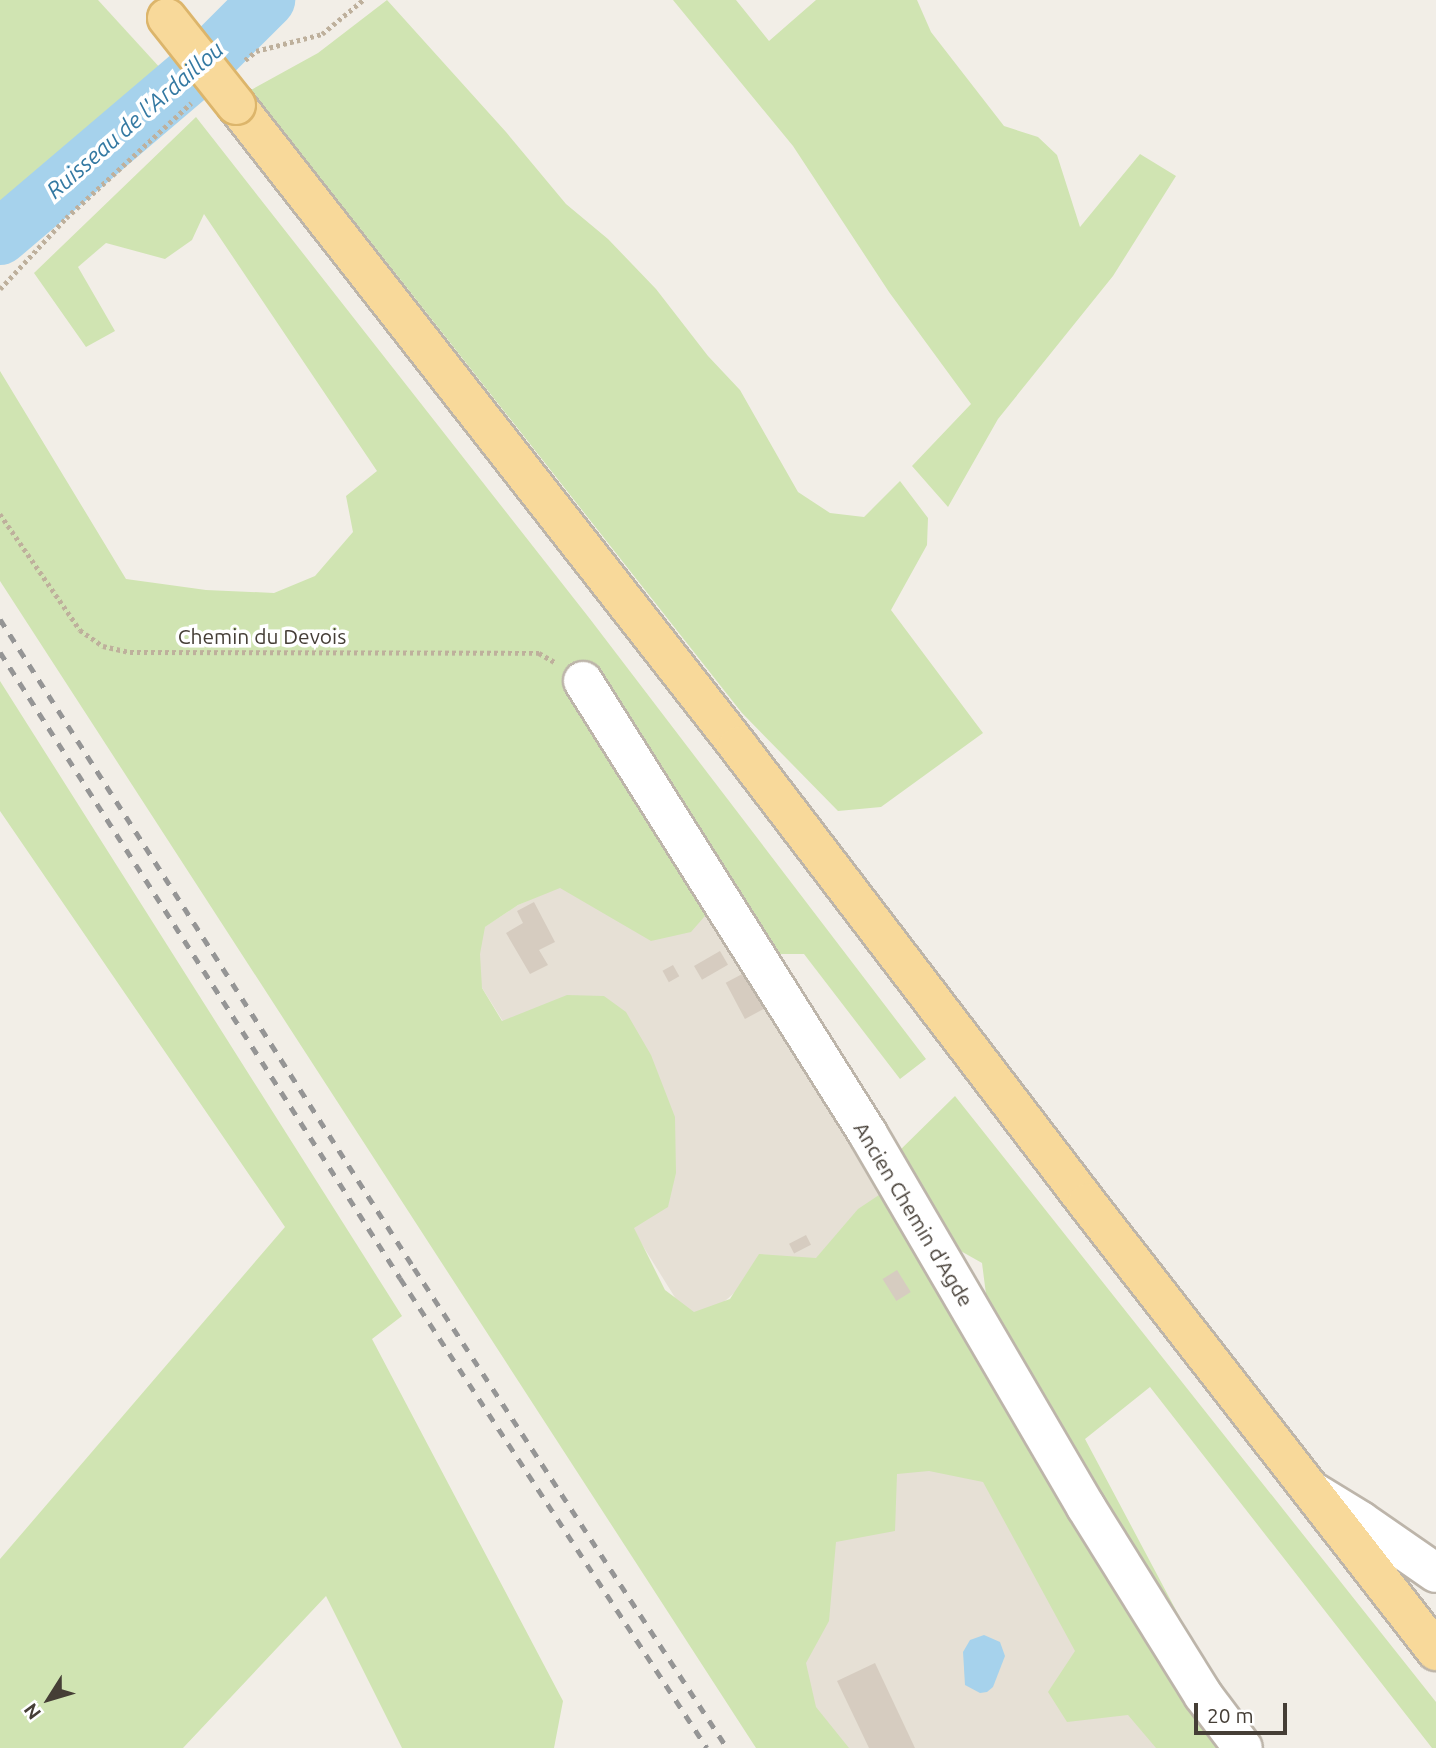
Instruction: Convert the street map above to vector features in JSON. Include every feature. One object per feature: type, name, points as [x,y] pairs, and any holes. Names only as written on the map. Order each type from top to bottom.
[{"type":"main road","points":[[160,9],[738,746],[1436,1651]]},
{"type":"street","name":"Ancien Chemin d'Agde","points":[[583,681],[868,1134],[1079,1495],[1203,1695],[1243,1748]]},
{"type":"street","points":[[1311,1491],[1362,1521],[1436,1573]]},
{"type":"path","points":[[235,68],[256,51],[322,34],[363,0]]},
{"type":"path","points":[[0,289],[66,218],[193,101]]},
{"type":"path","name":"Chemin du Devois","points":[[0,514],[80,630],[103,646],[130,652],[539,653],[583,681]]},
{"type":"shaded area","points":[[667,838],[910,1232],[827,1254],[741,1287],[694,1328],[456,946],[518,905]]},
{"type":"shaded area","points":[[1022,1430],[1227,1748],[838,1748],[744,1622],[889,1457]]},
{"type":"green space","points":[[0,0],[98,0],[162,70],[0,214]]},
{"type":"green space","points":[[387,0],[506,132],[566,204],[608,239],[656,289],[708,356],[740,390],[798,492],[830,513],[864,517],[900,481],[928,518],[927,545],[891,610],[983,733],[881,807],[838,811],[742,713],[251,90],[318,53]]},
{"type":"green space","points":[[673,0],[736,0],[769,41],[816,0],[917,0],[931,32],[1004,126],[1038,137],[1057,155],[1080,227],[1140,154],[1176,176],[1113,276],[998,419],[948,507],[912,466],[971,404],[889,292],[793,146]]},
{"type":"green space","points":[[196,117],[590,619],[926,1059],[900,1079],[804,954],[775,954],[732,885],[691,932],[651,941],[560,888],[518,905],[485,927],[480,954],[482,988],[502,1021],[567,995],[604,996],[626,1012],[651,1055],[675,1117],[676,1173],[668,1207],[634,1228],[665,1290],[694,1312],[730,1299],[759,1254],[816,1258],[858,1209],[885,1191],[1231,1748],[1156,1748],[1128,1715],[1067,1722],[1048,1692],[1075,1651],[983,1482],[929,1471],[897,1474],[895,1531],[836,1542],[829,1621],[806,1663],[816,1707],[849,1748],[756,1748],[0,581],[0,371],[126,579],[206,590],[274,593],[315,576],[353,532],[346,496],[377,471],[204,214],[192,240],[165,259],[106,243],[78,267],[115,331],[86,347],[34,273]]},
{"type":"green space","points":[[0,681],[402,1316],[372,1339],[563,1701],[554,1748],[402,1748],[326,1596],[183,1748],[0,1748],[0,1559],[285,1227],[0,811]]},
{"type":"green space","points":[[955,1096],[1436,1702],[1436,1748],[1432,1748],[1150,1387],[1085,1439],[1220,1693],[1091,1500],[987,1302],[982,1263],[943,1241],[892,1158]]},
{"type":"water","points":[[984,1635],[1000,1642],[1005,1656],[993,1687],[980,1693],[965,1685],[963,1652],[970,1640]]},
{"type":"building","points":[[534,902],[555,942],[539,950],[548,965],[530,974],[506,933],[523,923],[517,911]]},
{"type":"building","points":[[720,951],[728,965],[702,980],[694,966]]},
{"type":"building","points":[[673,965],[679,976],[669,982],[663,971]]},
{"type":"building","points":[[746,972],[765,1008],[745,1019],[726,983]]},
{"type":"building","points":[[806,1235],[811,1245],[794,1253],[789,1244]]},
{"type":"building","points":[[897,1270],[911,1292],[896,1301],[883,1279]]},
{"type":"building","points":[[875,1663],[915,1748],[869,1748],[837,1681]]},
{"type":"waterway","name":"Ruisseau de l'Ardaillou","points":[[0,237],[203,64],[267,0]]},
{"type":"railway","points":[[0,619],[414,1268],[727,1748]]},
{"type":"railway","points":[[0,652],[400,1278],[707,1748]]}]
